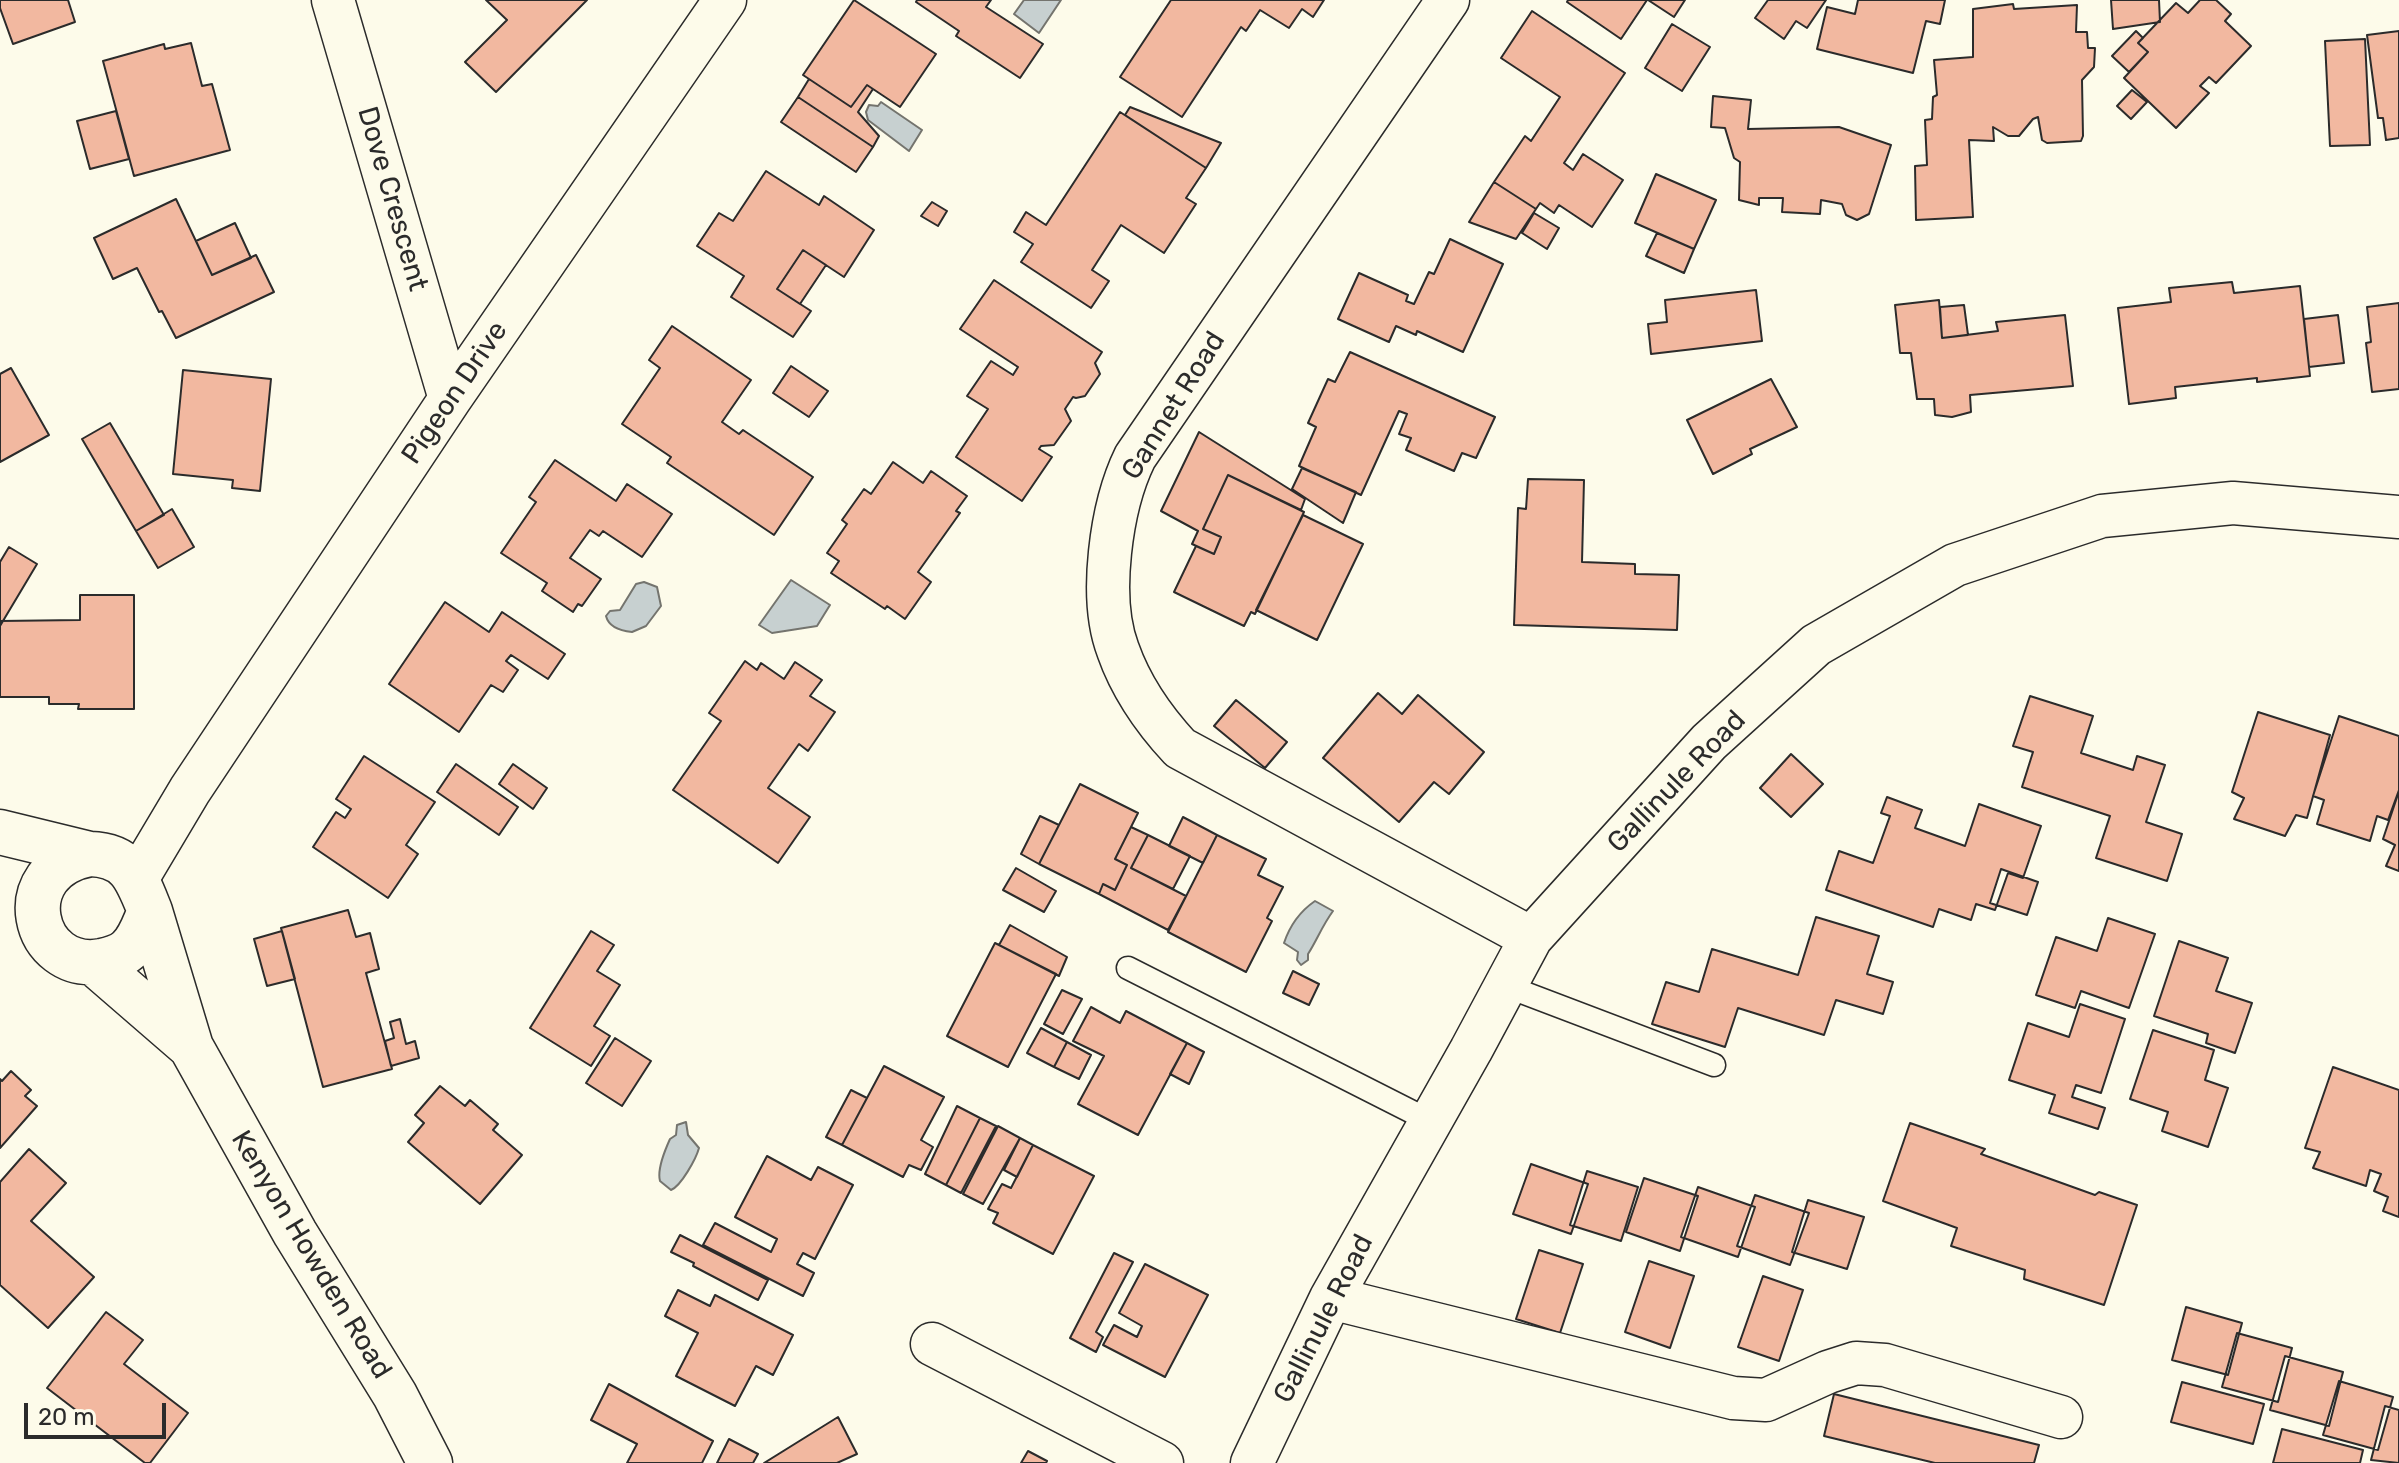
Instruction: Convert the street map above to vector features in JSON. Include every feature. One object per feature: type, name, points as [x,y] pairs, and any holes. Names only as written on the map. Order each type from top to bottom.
[{"type":"street","name":"Dove Crescent","points":[[333,0],[450,399]]},
{"type":"street","name":"Pigeon Drive","points":[[121,875],[190,790],[450,399],[725,0]]},
{"type":"street","name":"Gannet Road","points":[[1448,0],[1135,457],[1124,479],[1116,510],[1109,566],[1111,623],[1117,649],[1137,691],[1158,724],[1180,748],[1531,938]]},
{"type":"street","name":"Gallinule Road","points":[[1252,1463],[1331,1298],[1531,938],[1709,742],[1816,645],[1955,565],[2102,516],[2233,503],[2399,517]]},
{"type":"street","points":[[0,832],[121,875]]},
{"type":"street","points":[[0,858],[38,901]]},
{"type":"street","points":[[72,858],[121,875],[140,934],[129,949],[112,959],[94,963],[75,960],[58,951],[45,937],[38,919],[38,901],[43,883],[55,868],[72,858]]},
{"type":"street","name":"Kenyon Howden Road","points":[[121,875],[191,1047],[288,1221],[395,1395],[430,1463]]},
{"type":"street","name":"Kenyon Howden Road","points":[[94,963],[191,1047]]},
{"type":"street","points":[[1331,1298],[1733,1398],[1766,1400],[1856,1363],[1885,1365],[2061,1417]]},
{"type":"street","points":[[932,1344],[1162,1463]]},
{"type":"lane","points":[[1128,968],[1430,1121]]},
{"type":"lane","points":[[1506,986],[1714,1065]]},
{"type":"shaded area","points":[[1024,0],[1061,0],[1039,33],[1014,14]]},
{"type":"shaded area","points":[[881,102],[922,130],[909,151],[868,120],[866,112],[869,105],[878,106]]},
{"type":"shaded area","points":[[791,580],[830,605],[817,626],[772,633],[759,625]]},
{"type":"shaded area","points":[[644,582],[657,587],[661,606],[646,626],[632,632],[613,626],[606,616],[610,611],[620,610],[636,584]]},
{"type":"shaded area","points":[[1315,901],[1333,911],[1308,954],[1308,960],[1301,965],[1297,960],[1298,952],[1284,943],[1296,919]]},
{"type":"shaded area","points":[[686,1122],[688,1135],[699,1148],[688,1172],[671,1190],[660,1181],[661,1166],[670,1139],[676,1135],[677,1125]]},
{"type":"building","points":[[0,0],[68,0],[75,22],[13,44]]},
{"type":"building","points":[[486,0],[587,0],[496,92],[465,62],[507,20]]},
{"type":"building","points":[[854,0],[936,54],[900,107],[867,85],[851,107],[803,75]]},
{"type":"building","points":[[917,0],[991,0],[986,7],[1043,44],[1020,78],[956,36],[959,31]]},
{"type":"building","points":[[1171,0],[1324,0],[1313,17],[1302,9],[1289,28],[1260,10],[1246,31],[1241,27],[1182,117],[1120,77]]},
{"type":"building","points":[[1568,0],[1647,0],[1621,39]]},
{"type":"building","points":[[1648,0],[1685,0],[1674,17]]},
{"type":"building","points":[[1768,0],[1826,0],[1807,28],[1796,21],[1784,39],[1755,18]]},
{"type":"building","points":[[1858,0],[1945,0],[1940,24],[1926,21],[1913,73],[1817,49],[1827,7],[1855,14]]},
{"type":"building","points":[[2111,0],[2159,0],[2160,22],[2113,29]]},
{"type":"building","points":[[2200,0],[2216,0],[2231,14],[2225,21],[2251,46],[2216,83],[2209,77],[2200,86],[2209,93],[2176,128],[2124,78],[2148,52],[2138,43],[2176,3],[2188,13]]},
{"type":"building","points":[[2013,4],[2014,9],[2077,5],[2076,32],[2087,32],[2088,48],[2095,48],[2094,67],[2082,80],[2081,141],[2047,143],[2042,140],[2038,117],[2019,136],[2008,136],[1993,127],[1994,141],[1969,140],[1973,217],[1916,220],[1915,166],[1927,165],[1925,120],[1932,119],[1933,97],[1937,95],[1934,60],[1973,57],[1973,9]]},
{"type":"building","points":[[1532,11],[1625,73],[1564,163],[1573,170],[1583,154],[1623,180],[1592,227],[1559,205],[1554,213],[1540,203],[1536,209],[1494,182],[1525,136],[1531,141],[1560,97],[1501,58]]},
{"type":"building","points":[[1672,24],[1710,47],[1682,91],[1645,68]]},
{"type":"building","points":[[2136,31],[2143,38],[2138,43],[2148,52],[2129,72],[2112,56]]},
{"type":"building","points":[[2399,31],[2399,138],[2386,140],[2383,118],[2378,118],[2367,35]]},
{"type":"building","points":[[2365,39],[2370,145],[2330,146],[2325,41]]},
{"type":"building","points":[[191,43],[202,86],[212,84],[230,150],[134,176],[103,61],[164,44],[165,49]]},
{"type":"building","points":[[809,79],[851,107],[867,85],[873,89],[858,112],[879,136],[873,147],[798,97]]},
{"type":"building","points":[[2132,90],[2147,102],[2131,119],[2117,106]]},
{"type":"building","points":[[1713,96],[1751,100],[1748,129],[1839,127],[1891,145],[1869,214],[1857,220],[1846,215],[1842,204],[1821,200],[1820,214],[1782,212],[1783,198],[1759,198],[1759,205],[1739,200],[1740,162],[1734,158],[1725,128],[1711,127]]},
{"type":"building","points":[[798,97],[873,147],[856,172],[781,122]]},
{"type":"building","points":[[1130,107],[1221,143],[1206,168],[1125,115]]},
{"type":"building","points":[[116,111],[129,159],[90,169],[77,121]]},
{"type":"building","points":[[1120,112],[1206,168],[1186,198],[1196,204],[1164,253],[1121,225],[1092,270],[1109,281],[1091,308],[1021,262],[1033,244],[1014,232],[1026,212],[1046,225]]},
{"type":"building","points":[[766,171],[819,205],[824,196],[874,230],[844,277],[803,250],[777,289],[811,311],[793,337],[731,297],[744,276],[697,246],[719,213],[733,221]]},
{"type":"building","points":[[1656,174],[1716,200],[1694,249],[1635,223]]},
{"type":"building","points":[[1494,182],[1536,209],[1516,239],[1469,222]]},
{"type":"building","points":[[176,199],[212,275],[256,255],[274,292],[176,338],[137,268],[113,279],[94,238]]},
{"type":"building","points":[[932,202],[947,211],[938,226],[921,216]]},
{"type":"building","points":[[1534,213],[1559,228],[1547,249],[1522,233]]},
{"type":"building","points":[[235,223],[251,258],[212,275],[196,241]]},
{"type":"building","points":[[1657,233],[1694,249],[1684,273],[1646,256]]},
{"type":"building","points":[[1450,239],[1503,264],[1463,352],[1417,331],[1416,335],[1396,326],[1389,342],[1338,319],[1359,273],[1408,295],[1406,301],[1414,304],[1429,272],[1434,274]]},
{"type":"building","points":[[803,250],[826,265],[800,304],[777,289]]},
{"type":"building","points":[[994,280],[1102,352],[1095,363],[1100,374],[1085,396],[1073,397],[1065,409],[1071,421],[1054,445],[1039,449],[1052,457],[1022,501],[956,457],[988,409],[967,396],[991,361],[1013,375],[1018,367],[960,329]]},
{"type":"building","points":[[2232,282],[2234,293],[2300,286],[2310,376],[2175,387],[2176,398],[2129,404],[2118,308],[2171,302],[2169,288]]},
{"type":"building","points":[[1756,290],[1762,341],[1651,354],[1648,324],[1667,322],[1665,300]]},
{"type":"building","points":[[1939,300],[1942,338],[1998,331],[1996,322],[2065,315],[2073,386],[1970,395],[1971,412],[1952,417],[1935,415],[1934,399],[1917,399],[1911,353],[1900,353],[1895,305]]},
{"type":"building","points":[[2399,303],[2399,389],[2372,392],[2366,343],[2371,342],[2367,307]]},
{"type":"building","points":[[1964,305],[1968,335],[1942,338],[1940,307]]},
{"type":"building","points":[[2338,315],[2344,363],[2309,367],[2304,319]]},
{"type":"building","points":[[672,326],[751,380],[722,422],[739,434],[743,430],[813,477],[774,535],[667,463],[671,457],[622,424],[660,368],[649,360]]},
{"type":"building","points":[[1350,352],[1495,417],[1476,458],[1462,453],[1454,471],[1406,450],[1411,438],[1399,434],[1407,414],[1399,411],[1361,495],[1299,466],[1316,427],[1308,423],[1328,379],[1335,382]]},
{"type":"building","points":[[791,366],[828,391],[809,417],[773,393]]},
{"type":"building","points":[[11,368],[49,435],[0,462],[0,374]]},
{"type":"building","points":[[183,370],[271,379],[260,491],[232,488],[233,480],[173,474]]},
{"type":"building","points":[[1771,379],[1797,427],[1750,449],[1752,454],[1713,474],[1687,420]]},
{"type":"building","points":[[110,423],[164,515],[136,531],[82,439]]},
{"type":"building","points":[[1199,432],[1305,499],[1301,510],[1228,475],[1203,529],[1221,537],[1214,554],[1192,544],[1198,531],[1161,511]]},
{"type":"building","points":[[555,460],[616,501],[627,484],[672,514],[642,557],[603,531],[599,536],[590,530],[570,558],[601,579],[582,606],[578,604],[573,612],[542,591],[547,583],[501,553],[536,502],[529,497]]},
{"type":"building","points":[[893,462],[923,483],[931,471],[967,496],[956,511],[960,513],[918,572],[931,582],[905,619],[831,573],[839,561],[827,553],[847,524],[842,520],[864,489],[871,494]]},
{"type":"building","points":[[1302,468],[1356,492],[1343,523],[1292,489]]},
{"type":"building","points":[[1228,475],[1304,512],[1255,614],[1251,612],[1244,626],[1174,592],[1196,546],[1214,554],[1221,537],[1203,529]]},
{"type":"building","points":[[1528,479],[1584,480],[1582,562],[1635,564],[1635,574],[1679,575],[1677,630],[1514,625],[1518,508],[1526,509]]},
{"type":"building","points":[[172,509],[194,547],[158,568],[136,531]]},
{"type":"building","points":[[1303,515],[1363,544],[1317,640],[1256,610]]},
{"type":"building","points":[[9,547],[37,564],[0,626],[0,562]]},
{"type":"building","points":[[80,595],[134,595],[134,709],[78,709],[79,704],[49,704],[49,697],[0,697],[0,621],[80,620]]},
{"type":"building","points":[[445,602],[489,632],[502,612],[565,654],[548,679],[511,655],[506,661],[518,670],[503,692],[491,685],[459,732],[389,684]]},
{"type":"building","points":[[745,661],[757,670],[761,663],[784,679],[795,662],[822,680],[810,696],[835,712],[808,751],[799,744],[768,788],[810,817],[778,863],[673,790],[721,721],[709,713]]},
{"type":"building","points":[[1378,693],[1402,714],[1418,695],[1484,752],[1449,794],[1434,782],[1399,822],[1323,758]]},
{"type":"building","points":[[2030,696],[2093,716],[2081,753],[2133,770],[2137,756],[2165,765],[2146,822],[2182,834],[2167,881],[2096,858],[2110,816],[2022,787],[2033,752],[2013,746]]},
{"type":"building","points":[[1236,700],[1287,742],[1265,768],[1214,726]]},
{"type":"building","points":[[2258,712],[2330,735],[2307,818],[2296,815],[2285,836],[2234,819],[2244,798],[2232,792]]},
{"type":"building","points":[[2339,716],[2399,736],[2399,790],[2388,820],[2377,816],[2370,841],[2317,824],[2324,800],[2313,796]]},
{"type":"building","points":[[1791,754],[1823,784],[1791,817],[1760,788]]},
{"type":"building","points":[[364,756],[435,802],[406,845],[418,854],[388,898],[313,847],[336,812],[345,818],[351,809],[336,799]]},
{"type":"building","points":[[456,764],[518,807],[499,835],[437,792]]},
{"type":"building","points":[[513,764],[547,788],[533,809],[499,784]]},
{"type":"building","points":[[1080,784],[1138,813],[1115,859],[1127,865],[1115,890],[1103,884],[1099,894],[1039,864]]},
{"type":"building","points":[[2399,791],[2399,871],[2386,866],[2395,845],[2383,839]]},
{"type":"building","points":[[1887,797],[1922,810],[1915,828],[1965,846],[1979,804],[2041,826],[2023,878],[2008,873],[1995,910],[1976,904],[1971,920],[1939,909],[1933,927],[1826,890],[1839,851],[1873,863],[1890,816],[1881,813]]},
{"type":"building","points":[[1040,816],[1059,825],[1039,864],[1021,854]]},
{"type":"building","points":[[1183,817],[1217,835],[1203,863],[1169,846]]},
{"type":"building","points":[[1131,827],[1148,835],[1131,868],[1186,896],[1168,930],[1099,894],[1103,884],[1115,890],[1127,865],[1115,859]]},
{"type":"building","points":[[1148,835],[1190,856],[1173,889],[1131,868]]},
{"type":"building","points":[[1217,835],[1266,859],[1258,875],[1283,887],[1267,918],[1272,921],[1246,972],[1168,932]]},
{"type":"building","points":[[1016,868],[1056,891],[1044,912],[1003,890]]},
{"type":"building","points":[[2001,869],[2038,882],[2027,915],[1990,903]]},
{"type":"building","points":[[348,910],[356,937],[370,933],[379,969],[366,973],[392,1069],[323,1087],[281,928]]},
{"type":"building","points":[[1816,917],[1879,936],[1867,974],[1893,982],[1883,1014],[1836,1000],[1824,1035],[1738,1008],[1725,1047],[1652,1024],[1666,982],[1699,992],[1712,949],[1798,975]]},
{"type":"building","points":[[2108,918],[2155,934],[2129,1008],[2081,991],[2075,1008],[2036,995],[2056,937],[2097,951]]},
{"type":"building","points":[[1010,925],[1067,957],[1059,976],[999,945]]},
{"type":"building","points":[[282,931],[295,979],[267,986],[254,939]]},
{"type":"building","points":[[591,931],[614,945],[597,971],[620,985],[594,1026],[610,1036],[591,1066],[530,1028]]},
{"type":"building","points":[[2179,941],[2228,958],[2216,991],[2252,1003],[2235,1053],[2206,1043],[2208,1034],[2154,1016]]},
{"type":"building","points":[[995,943],[1056,974],[1008,1067],[947,1036]]},
{"type":"building","points":[[1293,971],[1319,984],[1309,1005],[1283,993]]},
{"type":"building","points":[[1062,990],[1082,999],[1063,1034],[1044,1024]]},
{"type":"building","points":[[2080,1004],[2125,1019],[2101,1093],[2076,1085],[2072,1097],[2105,1108],[2098,1129],[2049,1113],[2055,1095],[2009,1080],[2028,1023],[2069,1037]]},
{"type":"building","points":[[1091,1007],[1120,1023],[1126,1011],[1187,1043],[1138,1135],[1078,1104],[1104,1056],[1073,1041]]},
{"type":"building","points":[[400,1019],[406,1044],[415,1041],[419,1058],[391,1066],[385,1041],[394,1038],[390,1022]]},
{"type":"building","points":[[1041,1028],[1067,1042],[1054,1067],[1027,1053]]},
{"type":"building","points":[[2153,1030],[2214,1050],[2205,1080],[2228,1088],[2208,1147],[2162,1131],[2168,1112],[2130,1099]]},
{"type":"building","points":[[615,1038],[651,1061],[622,1106],[586,1083]]},
{"type":"building","points":[[1067,1042],[1091,1055],[1079,1079],[1054,1067]]},
{"type":"building","points":[[1187,1043],[1204,1052],[1189,1084],[1170,1074]]},
{"type":"building","points":[[884,1066],[944,1097],[921,1140],[933,1147],[921,1170],[909,1165],[903,1177],[842,1145]]},
{"type":"building","points":[[2333,1067],[2399,1090],[2399,1217],[2383,1211],[2388,1197],[2374,1191],[2381,1174],[2370,1170],[2366,1186],[2313,1168],[2320,1152],[2305,1148]]},
{"type":"building","points":[[11,1071],[31,1090],[25,1096],[37,1106],[0,1148],[0,1079],[2,1081]]},
{"type":"building","points":[[440,1086],[465,1106],[470,1100],[498,1124],[493,1130],[522,1155],[480,1204],[408,1142],[424,1123],[415,1115]]},
{"type":"building","points":[[851,1090],[867,1098],[842,1145],[826,1137]]},
{"type":"building","points":[[957,1106],[980,1118],[946,1185],[925,1174]]},
{"type":"building","points":[[980,1118],[996,1126],[961,1193],[946,1185]]},
{"type":"building","points":[[1910,1123],[1985,1149],[1981,1154],[2095,1195],[2099,1192],[2137,1205],[2104,1305],[2024,1279],[2025,1270],[1951,1246],[1957,1228],[1883,1201]]},
{"type":"building","points":[[998,1126],[1020,1138],[983,1204],[963,1194]]},
{"type":"building","points":[[1020,1138],[1033,1145],[1017,1177],[1004,1170]]},
{"type":"building","points":[[1033,1145],[1094,1176],[1053,1254],[993,1223],[998,1213],[988,1209],[1002,1184],[1011,1188]]},
{"type":"building","points":[[29,1149],[66,1183],[31,1221],[94,1277],[48,1328],[0,1285],[0,1182]]},
{"type":"building","points":[[767,1156],[811,1180],[818,1167],[853,1185],[815,1259],[803,1253],[797,1264],[814,1273],[803,1296],[703,1245],[715,1223],[771,1252],[777,1239],[735,1217]]},
{"type":"building","points":[[1531,1164],[1588,1184],[1571,1234],[1513,1214]]},
{"type":"building","points":[[1587,1171],[1638,1187],[1621,1241],[1570,1225]]},
{"type":"building","points":[[1644,1178],[1698,1196],[1680,1251],[1626,1232]]},
{"type":"building","points":[[1698,1187],[1755,1207],[1738,1257],[1681,1237]]},
{"type":"building","points":[[1755,1195],[1809,1213],[1790,1265],[1737,1246]]},
{"type":"building","points":[[1808,1200],[1864,1217],[1847,1269],[1792,1252]]},
{"type":"building","points":[[680,1235],[768,1280],[758,1300],[671,1252]]},
{"type":"building","points":[[1539,1250],[1583,1264],[1560,1333],[1516,1319]]},
{"type":"building","points":[[1114,1253],[1133,1262],[1096,1332],[1103,1337],[1096,1352],[1070,1338]]},
{"type":"building","points":[[1649,1261],[1694,1276],[1670,1348],[1625,1332]]},
{"type":"building","points":[[1145,1264],[1208,1295],[1165,1377],[1103,1345],[1114,1325],[1137,1337],[1142,1326],[1119,1313]]},
{"type":"building","points":[[1763,1276],[1803,1290],[1779,1361],[1738,1347]]},
{"type":"building","points":[[678,1290],[710,1306],[715,1295],[793,1335],[773,1375],[756,1366],[735,1406],[676,1376],[698,1333],[665,1316]]},
{"type":"building","points":[[2186,1307],[2242,1323],[2228,1375],[2172,1360]]},
{"type":"building","points":[[106,1312],[143,1340],[124,1364],[188,1413],[150,1463],[145,1463],[47,1388]]},
{"type":"building","points":[[2237,1333],[2292,1348],[2278,1402],[2222,1387]]},
{"type":"building","points":[[2285,1356],[2343,1372],[2329,1426],[2270,1410]]},
{"type":"building","points":[[2339,1381],[2393,1397],[2378,1450],[2323,1435]]},
{"type":"building","points":[[2182,1382],[2264,1404],[2253,1444],[2171,1422]]},
{"type":"building","points":[[609,1384],[713,1441],[702,1463],[627,1463],[637,1444],[591,1420]]},
{"type":"building","points":[[1834,1394],[2039,1445],[2034,1463],[1935,1463],[1824,1436]]},
{"type":"building","points":[[2385,1406],[2399,1410],[2399,1463],[2371,1460]]},
{"type":"building","points":[[838,1417],[857,1454],[837,1463],[764,1463]]},
{"type":"building","points":[[2282,1429],[2363,1450],[2360,1463],[2273,1463]]},
{"type":"building","points":[[729,1439],[758,1454],[753,1463],[717,1463]]},
{"type":"building","points":[[1028,1451],[1047,1461],[1046,1463],[1021,1463]]}]
